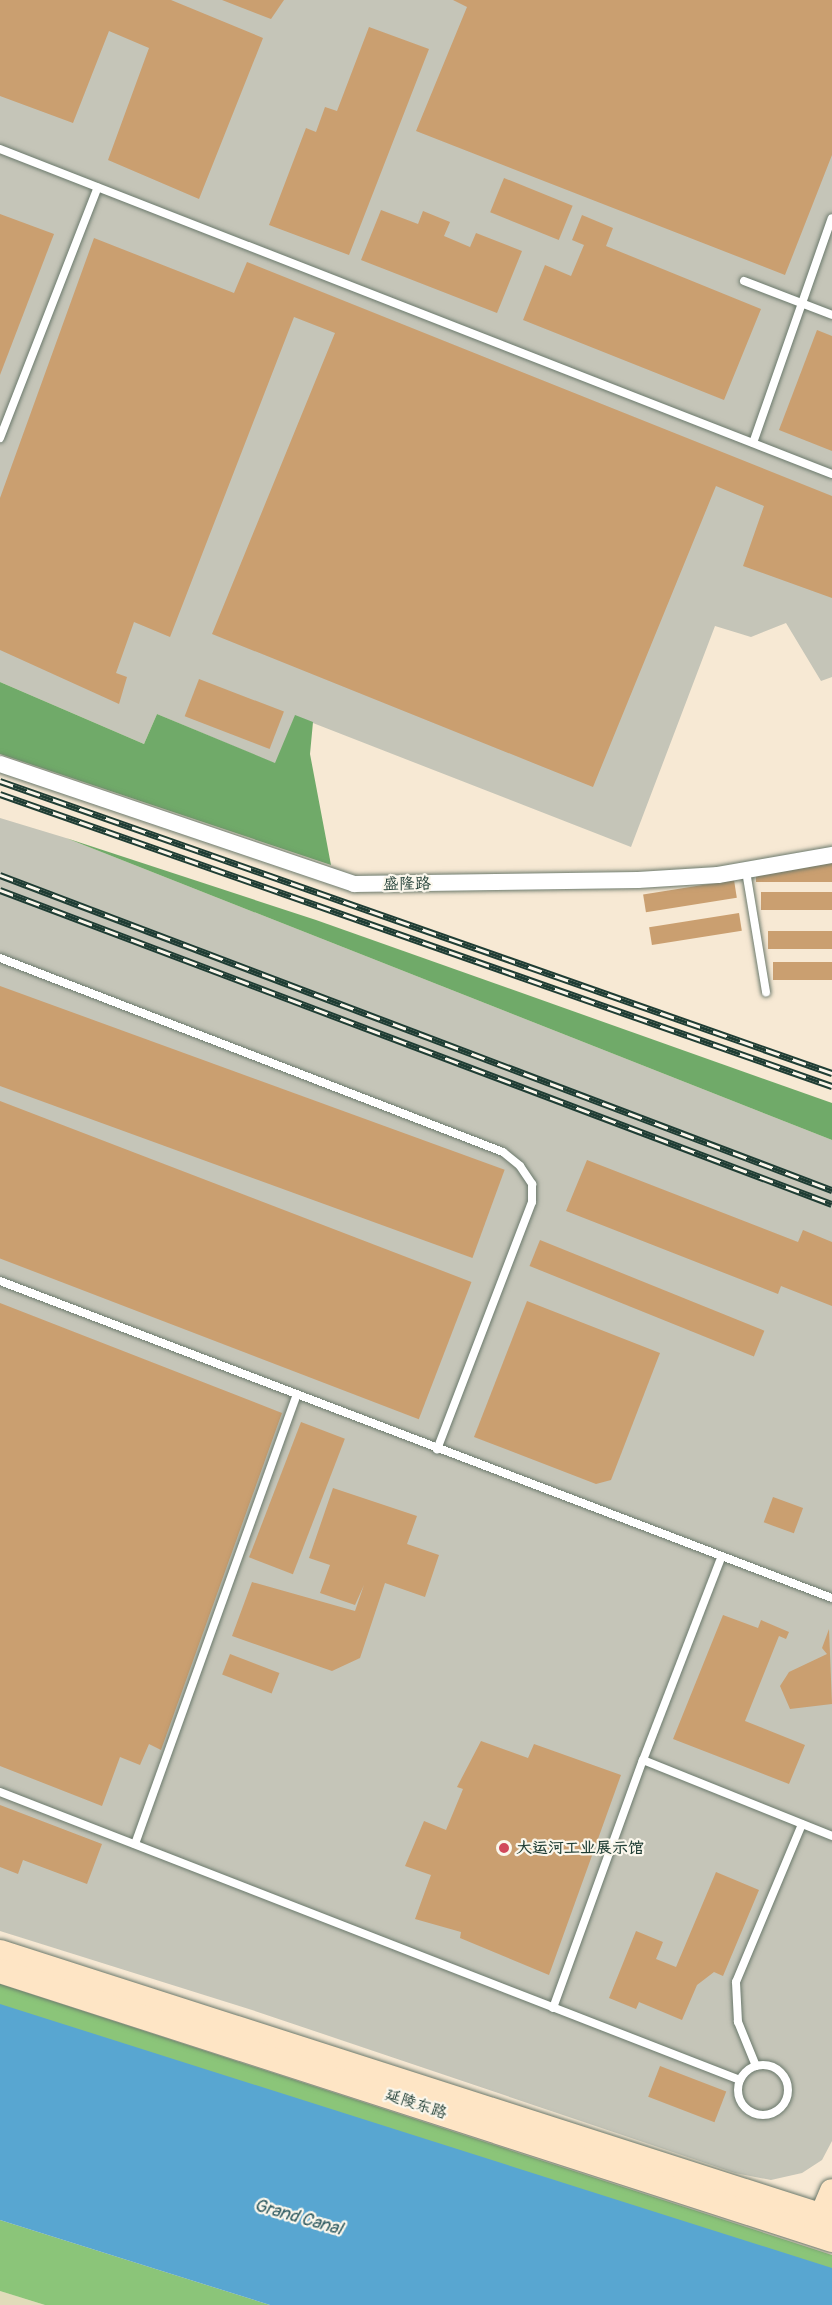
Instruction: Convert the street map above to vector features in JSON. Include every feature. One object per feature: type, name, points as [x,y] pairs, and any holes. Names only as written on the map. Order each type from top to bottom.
[{"type":"main road","name":"延陵东路","points":[[0,1952],[825,2227]]},
{"type":"main road","name":"延陵东路","points":[[0,1971],[825,2227]]},
{"type":"main road","points":[[825,2227],[832,2191]]},
{"type":"street","name":"盛隆路","points":[[0,764],[354,884],[638,880],[746,871],[832,855]]},
{"type":"lane","points":[[0,149],[832,474]]},
{"type":"lane","points":[[0,438],[98,187]]},
{"type":"lane","points":[[753,443],[832,218]]},
{"type":"lane","points":[[744,281],[832,315]]},
{"type":"lane","points":[[746,871],[766,992]]},
{"type":"lane","points":[[0,958],[503,1152],[520,1166],[532,1184],[532,1202],[437,1449]]},
{"type":"lane","points":[[0,1281],[720,1558],[832,1598]]},
{"type":"lane","points":[[135,1844],[297,1395]]},
{"type":"lane","points":[[553,2008],[643,1760],[720,1558]]},
{"type":"lane","points":[[643,1760],[832,1836]]},
{"type":"lane","points":[[0,1792],[740,2080]]},
{"type":"lane","points":[[756,2066],[738,2022],[736,1982],[802,1824]]},
{"type":"lane","points":[[756,2066],[775,2068],[785,2080],[787,2096],[778,2110],[763,2115],[747,2109],[738,2096],[740,2080],[756,2066]]},
{"type":"shaded area","points":[[0,0],[832,0],[832,677],[821,681],[786,623],[751,637],[715,626],[631,847],[295,716],[276,764],[157,714],[144,744],[0,682]]},
{"type":"shaded area","points":[[0,818],[66,838],[832,1140],[832,2141],[822,2160],[802,2173],[771,2180],[735,2173],[252,2010],[0,1931]]},
{"type":"shaded area","points":[[0,2291],[45,2305],[0,2305]]},
{"type":"green space","points":[[0,682],[144,744],[157,714],[275,763],[295,715],[313,722],[310,754],[331,865],[0,754]]},
{"type":"green space","points":[[66,838],[316,920],[832,1103],[832,1140]]},
{"type":"green space","points":[[0,1984],[832,2255],[832,2275],[0,2018]]},
{"type":"green space","points":[[0,2220],[270,2305],[45,2305],[0,2291]]},
{"type":"water","name":"Grand Canal","points":[[0,2004],[832,2268],[832,2305],[270,2305],[0,2220]]},
{"type":"building","points":[[0,0],[171,0],[263,38],[199,199],[108,160],[149,48],[109,31],[73,123],[0,96]]},
{"type":"building","points":[[222,0],[284,0],[271,19]]},
{"type":"building","points":[[453,0],[832,0],[832,155],[785,275],[416,131],[467,7]]},
{"type":"building","points":[[369,27],[429,49],[349,255],[269,225],[306,128],[316,132],[325,107],[337,111]]},
{"type":"building","points":[[504,178],[573,206],[559,240],[490,212]]},
{"type":"building","points":[[381,210],[418,224],[423,211],[450,222],[444,236],[470,247],[476,233],[522,251],[497,313],[361,260]]},
{"type":"building","points":[[0,214],[54,234],[0,375]]},
{"type":"building","points":[[582,215],[613,228],[606,246],[761,309],[724,400],[523,320],[545,265],[571,276],[584,245],[572,240]]},
{"type":"building","points":[[94,238],[234,293],[247,262],[832,496],[832,598],[743,566],[764,506],[716,486],[593,787],[212,634],[335,333],[294,317],[170,637],[134,622],[116,673],[127,677],[119,704],[0,650],[0,498]]},
{"type":"building","points":[[817,330],[832,336],[832,451],[779,430]]},
{"type":"building","points":[[199,679],[284,712],[270,749],[185,716]]},
{"type":"building","points":[[756,863],[832,863],[832,882],[756,882]]},
{"type":"building","points":[[734,880],[737,898],[646,912],[643,894]]},
{"type":"building","points":[[761,892],[832,892],[832,910],[761,910]]},
{"type":"building","points":[[739,913],[742,931],[652,945],[649,927]]},
{"type":"building","points":[[768,931],[832,931],[832,949],[768,949]]},
{"type":"building","points":[[773,962],[832,962],[832,980],[773,980]]},
{"type":"building","points":[[0,986],[505,1170],[472,1258],[0,1086]]},
{"type":"building","points":[[0,1101],[471,1282],[419,1419],[0,1258]]},
{"type":"building","points":[[587,1160],[798,1242],[803,1230],[832,1242],[832,1306],[781,1286],[778,1294],[566,1211]]},
{"type":"building","points":[[540,1240],[764,1331],[754,1357],[530,1266]]},
{"type":"building","points":[[527,1301],[660,1353],[611,1480],[596,1484],[474,1437]]},
{"type":"building","points":[[0,1303],[282,1413],[161,1750],[149,1744],[140,1765],[120,1757],[102,1806],[0,1766]]},
{"type":"building","points":[[301,1422],[345,1439],[293,1574],[249,1557]]},
{"type":"building","points":[[333,1488],[417,1516],[407,1544],[439,1555],[425,1597],[385,1583],[360,1658],[332,1671],[232,1636],[252,1582],[355,1611],[364,1585],[355,1605],[320,1593],[330,1565],[309,1558]]},
{"type":"building","points":[[773,1497],[803,1508],[794,1533],[764,1522]]},
{"type":"building","points":[[723,1615],[758,1628],[761,1620],[789,1632],[786,1639],[779,1636],[745,1721],[805,1745],[789,1784],[673,1739]]},
{"type":"building","points":[[829,1629],[832,1704],[790,1709],[780,1686],[789,1672],[827,1654],[822,1648]]},
{"type":"building","points":[[230,1654],[279,1673],[272,1694],[222,1675]]},
{"type":"building","name":"大运河工业展示馆","points":[[481,1741],[528,1758],[534,1744],[621,1775],[549,1975],[460,1938],[461,1932],[415,1919],[431,1875],[405,1866],[424,1821],[446,1830],[463,1789],[457,1787]]},
{"type":"building","points":[[0,1805],[102,1844],[87,1884],[23,1860],[18,1874],[0,1867]]},
{"type":"building","points":[[716,1872],[759,1890],[723,1976],[714,1972],[697,1985],[682,2020],[639,2002],[636,2009],[609,1998],[636,1931],[663,1942],[656,1959],[676,1967]]},
{"type":"building","points":[[660,2066],[726,2091],[714,2122],[648,2097]]},
{"type":"railway","points":[[0,781],[832,1073]]},
{"type":"railway","points":[[0,794],[832,1086]]},
{"type":"railway","points":[[0,875],[832,1190]]},
{"type":"railway","points":[[0,890],[832,1204]]},
{"type":"place","name":"大运河工业展示馆","points":[[504,1848]]}]
